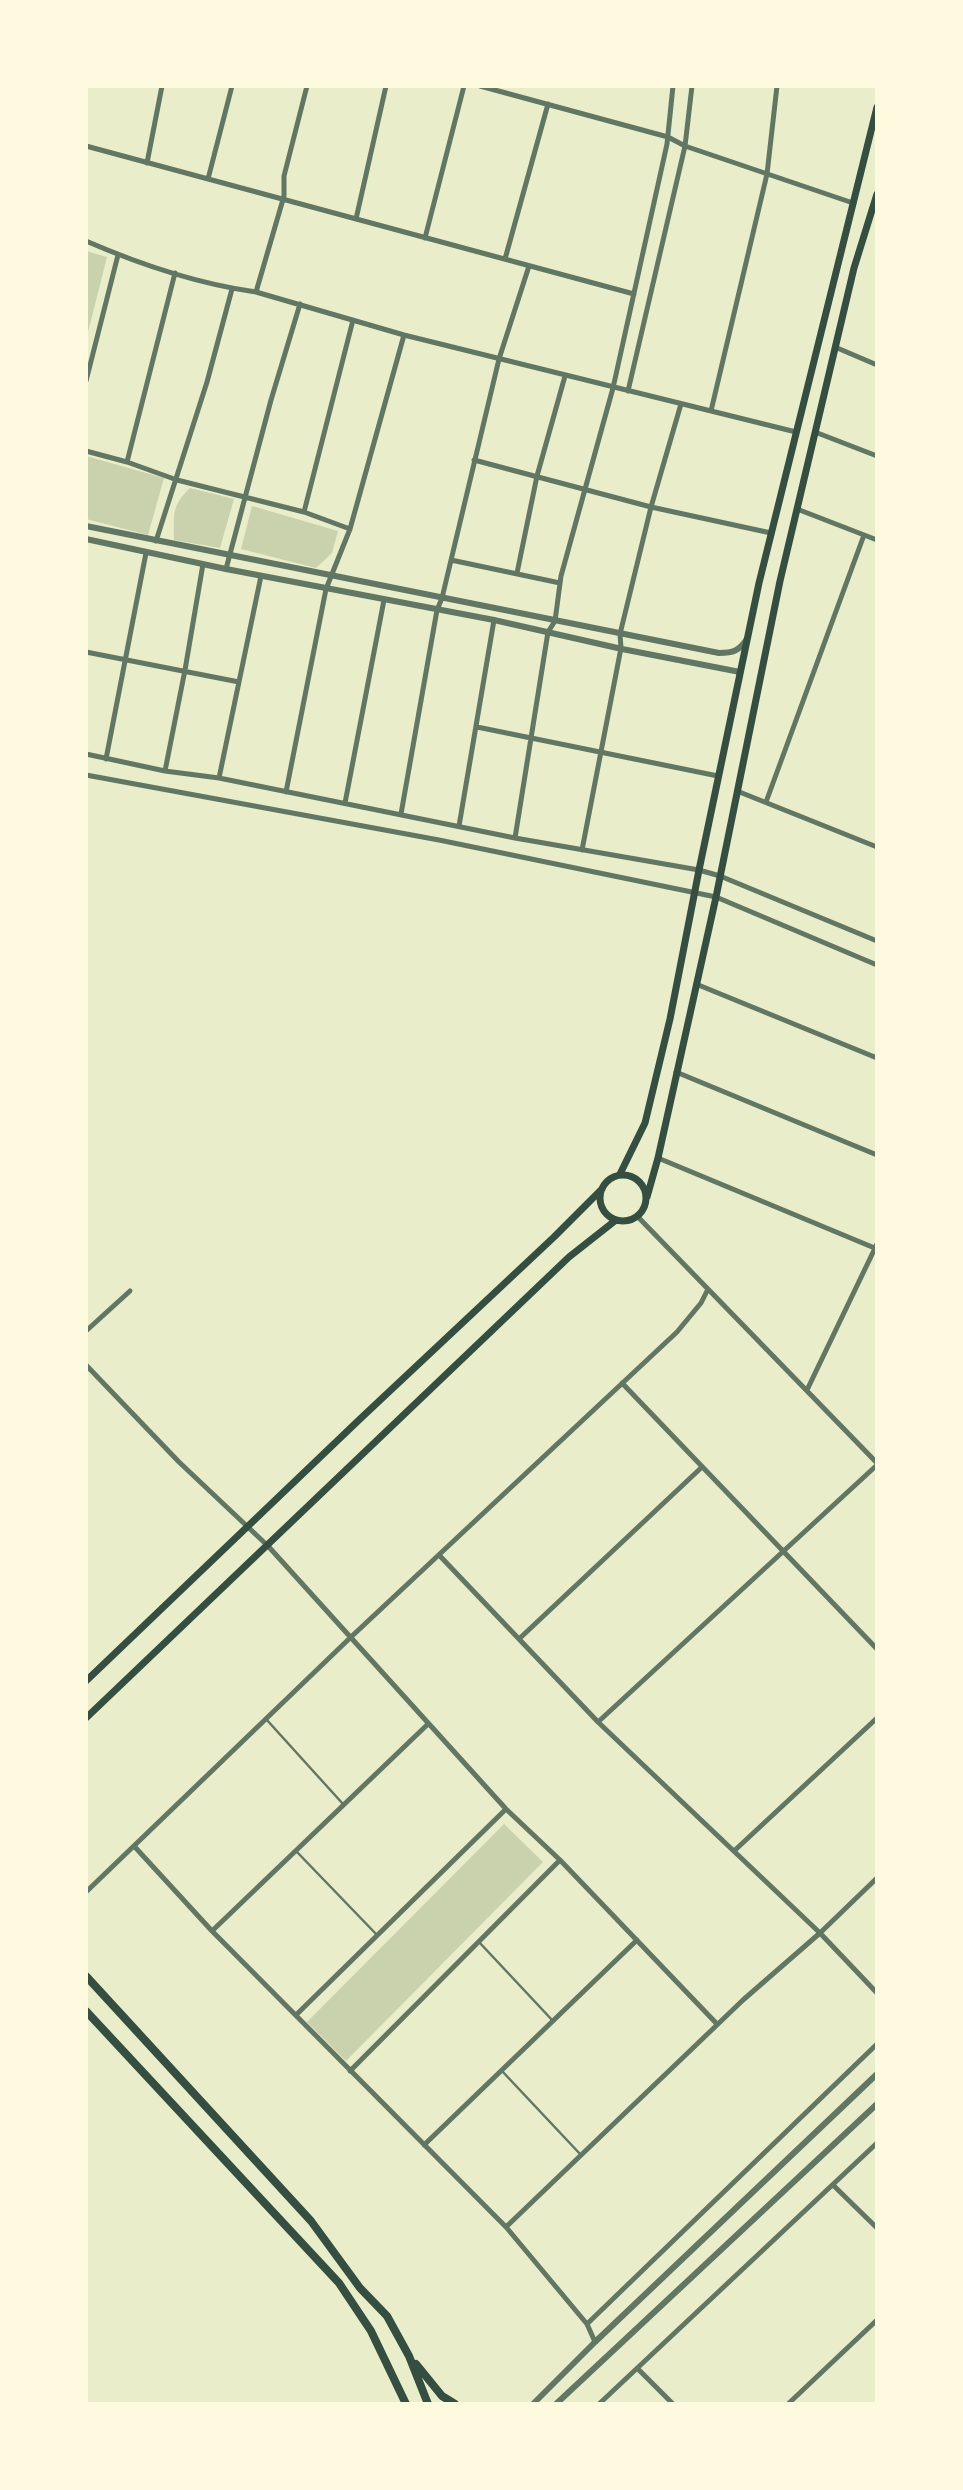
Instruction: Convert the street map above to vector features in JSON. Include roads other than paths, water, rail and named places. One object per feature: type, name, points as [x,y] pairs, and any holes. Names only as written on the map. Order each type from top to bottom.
[{"type":"main road","points":[[620,1174],[645,1123],[670,1019],[718,776],[771,533],[877,107]]},
{"type":"main road","points":[[601,1189],[604,1212],[616,1220],[624,1222],[638,1217],[643,1211],[658,1158],[716,897],[779,581],[854,268],[877,194]]},
{"type":"main road","points":[[86,1681],[554,1237],[612,1177],[620,1174],[636,1178],[642,1183],[647,1197]]},
{"type":"main road","points":[[86,1718],[569,1257],[616,1220]]},
{"type":"main road","points":[[86,1976],[311,2221],[360,2288],[387,2316],[409,2356],[428,2404]]},
{"type":"main road","points":[[86,2011],[339,2283],[371,2330],[405,2404]]},
{"type":"main road","points":[[409,2356],[442,2396],[455,2404]]},
{"type":"main road","points":[[398,2404],[402,2395]]},
{"type":"street","points":[[147,163],[162,86]]},
{"type":"street","points":[[208,179],[232,86]]},
{"type":"street","points":[[256,292],[283,200],[284,176],[307,86]]},
{"type":"street","points":[[356,219],[386,86]]},
{"type":"street","points":[[425,238],[464,86]]},
{"type":"street","points":[[480,86],[668,137],[685,146],[853,203]]},
{"type":"street","points":[[515,838],[548,632],[555,621],[560,583],[613,388],[668,137],[673,86]]},
{"type":"street","points":[[628,391],[685,146],[692,86]]},
{"type":"street","points":[[711,411],[767,174],[777,86]]},
{"type":"street","points":[[505,259],[548,104]]},
{"type":"street","points":[[86,146],[634,294]]},
{"type":"street","points":[[868,224],[877,228]]},
{"type":"street","points":[[86,241],[175,273],[232,289],[256,292],[404,335],[796,432]]},
{"type":"street","points":[[86,381],[118,254]]},
{"type":"street","points":[[401,814],[437,610],[499,359],[529,265]]},
{"type":"street","points":[[127,462],[175,273]]},
{"type":"street","points":[[156,541],[207,382],[232,289]]},
{"type":"street","points":[[226,569],[271,400],[300,304]]},
{"type":"street","points":[[304,512],[353,320]]},
{"type":"street","points":[[286,792],[326,589],[350,528],[404,335]]},
{"type":"street","points":[[835,347],[877,365]]},
{"type":"street","points":[[517,573],[537,476],[565,376]]},
{"type":"street","points":[[582,850],[621,648],[620,634],[651,507],[681,404]]},
{"type":"street","points":[[815,432],[877,457]]},
{"type":"street","points":[[86,451],[177,480],[304,512],[350,528]]},
{"type":"street","points":[[474,460],[651,507],[771,533]]},
{"type":"street","points":[[797,509],[877,540]]},
{"type":"street","points":[[86,526],[719,653],[733,653],[741,649],[748,638]]},
{"type":"street","points":[[766,802],[864,535]]},
{"type":"street","points":[[86,540],[494,620],[740,672]]},
{"type":"street","points":[[106,759],[146,553]]},
{"type":"street","points":[[451,560],[560,583]]},
{"type":"street","points":[[165,771],[203,564]]},
{"type":"street","points":[[219,778],[261,576]]},
{"type":"street","points":[[345,803],[384,600]]},
{"type":"street","points":[[459,826],[494,620]]},
{"type":"street","points":[[86,652],[239,682]]},
{"type":"street","points":[[477,727],[718,776]]},
{"type":"street","points":[[86,754],[515,838],[699,870],[720,876],[877,942]]},
{"type":"street","points":[[86,775],[439,839],[716,897],[877,965]]},
{"type":"street","points":[[737,791],[877,848]]},
{"type":"street","points":[[696,984],[877,1058]]},
{"type":"street","points":[[676,1072],[877,1155]]},
{"type":"street","points":[[658,1158],[877,1247],[807,1390]]},
{"type":"street","points":[[598,1723],[877,1464],[638,1217]]},
{"type":"street","points":[[86,1892],[351,1637],[677,1332],[701,1303],[708,1289]]},
{"type":"street","points":[[86,1331],[130,1291]]},
{"type":"street","points":[[86,1365],[179,1462],[268,1546],[506,1809],[560,1860],[717,2024]]},
{"type":"street","points":[[622,1383],[877,1649]]},
{"type":"street","points":[[519,1639],[702,1467]]},
{"type":"street","points":[[439,1555],[598,1723],[820,1933],[877,1993]]},
{"type":"street","points":[[734,1852],[877,1718]]},
{"type":"street","points":[[212,1931],[428,1724]]},
{"type":"street","points":[[296,2015],[506,1809]]},
{"type":"street","points":[[134,1846],[212,1931],[506,2227],[587,2324],[595,2342]]},
{"type":"street","points":[[350,2071],[560,1860]]},
{"type":"street","points":[[506,2227],[717,2024],[820,1933],[877,1878]]},
{"type":"street","points":[[424,2145],[637,1940]]},
{"type":"street","points":[[587,2324],[877,2044]]},
{"type":"street","points":[[533,2404],[877,2074]]},
{"type":"street","points":[[556,2404],[877,2104]]},
{"type":"street","points":[[598,2404],[877,2143]]},
{"type":"street","points":[[833,2185],[877,2228]]},
{"type":"street","points":[[791,2403],[877,2320]]},
{"type":"street","points":[[638,2368],[673,2404]]},
{"type":"lane","points":[[266,1719],[343,1804]]},
{"type":"lane","points":[[297,1852],[378,1935]]},
{"type":"lane","points":[[479,1942],[553,2021]]},
{"type":"lane","points":[[502,2071],[581,2155]]}]
